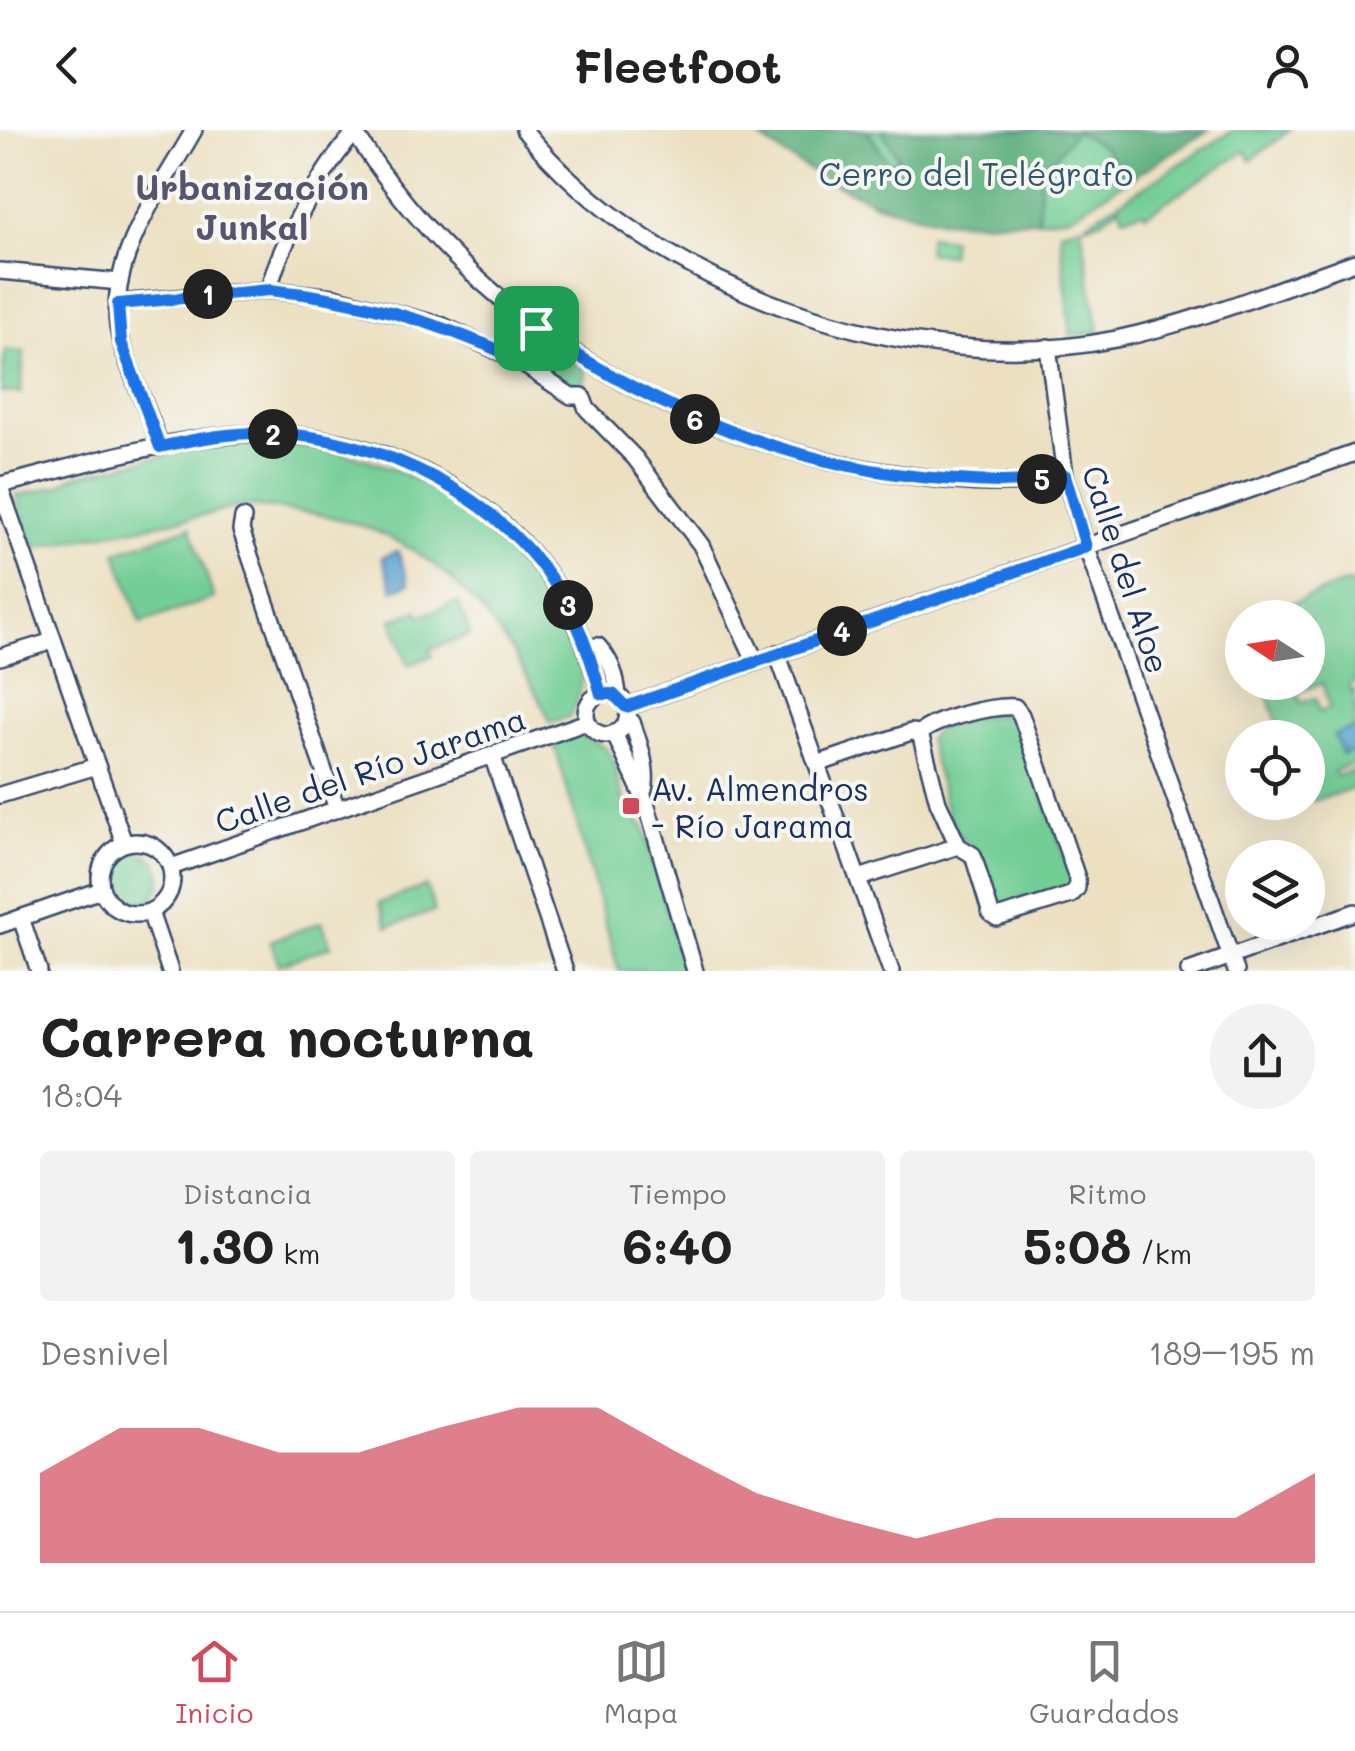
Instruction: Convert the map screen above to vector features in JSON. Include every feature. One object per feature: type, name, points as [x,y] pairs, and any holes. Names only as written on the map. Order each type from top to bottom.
[{"type":"street","points":[[160,447],[121,342],[120,282],[130,244],[194,130]]},
{"type":"street","points":[[524,130],[613,214],[730,286],[804,316],[873,334],[959,347],[1048,347],[1116,339],[1220,309],[1355,262]]},
{"type":"street","points":[[269,290],[276,263],[354,131],[432,233],[475,277],[536,328],[600,372],[711,426],[854,468],[990,482],[1065,475]]},
{"type":"street","points":[[0,270],[120,282]]},
{"type":"street","points":[[118,304],[269,290],[334,297],[443,326],[516,358],[571,396],[582,396]]},
{"type":"street","points":[[516,358],[536,328]]},
{"type":"street","name":"Calle del Aloe","points":[[1048,347],[1065,475],[1086,547],[1233,964]]},
{"type":"street","points":[[582,396],[600,372]]},
{"type":"street","points":[[582,396],[587,409],[635,458],[701,545],[755,660]]},
{"type":"street","points":[[124,844],[0,486],[196,439],[265,433],[331,440],[402,462],[438,479],[503,524],[545,569],[565,600],[601,694],[624,708]]},
{"type":"street","points":[[695,971],[642,793],[614,734],[624,708],[1355,453]]},
{"type":"street","points":[[243,518],[240,530],[337,809]]},
{"type":"street","points":[[0,657],[52,641]]},
{"type":"street","points":[[586,648],[598,646],[615,676],[645,770],[647,786],[642,793]]},
{"type":"street","points":[[777,653],[891,971]]},
{"type":"street","points":[[601,694],[589,703],[587,722],[598,734],[614,734]]},
{"type":"street","points":[[1015,707],[1077,878],[1077,888],[1071,895],[997,918],[992,914],[973,855],[958,846],[938,802],[920,733],[927,726],[978,712],[1015,707]]},
{"type":"street","name":"Calle del Río Jarama","points":[[171,867],[587,722]]},
{"type":"street","points":[[817,764],[911,732],[920,733]]},
{"type":"street","points":[[492,756],[564,971]]},
{"type":"street","points":[[0,795],[97,766]]},
{"type":"street","points":[[147,843],[166,856],[171,867],[169,894],[150,912],[126,914],[107,900],[101,890],[101,867],[114,849],[124,844],[147,843]]},
{"type":"street","points":[[859,878],[958,846]]},
{"type":"street","points":[[0,925],[101,890]]},
{"type":"street","points":[[150,912],[170,971]]},
{"type":"street","points":[[1189,971],[1233,964],[1355,912]]},
{"type":"street","points":[[21,918],[39,971]]},
{"type":"green space","name":"Cerro del Telégrafo","points":[[749,130],[867,130],[889,164],[899,158],[882,130],[1208,130],[1123,183],[1106,149],[1075,131],[1041,174],[1038,220],[975,222],[937,219],[862,196],[814,173]]},
{"type":"green space","name":"Cerro del Telégrafo","points":[[798,130],[1208,130],[1070,216],[1038,220],[940,220],[872,203]]},
{"type":"green space","points":[[1234,130],[1290,130],[1251,160],[1246,151],[1145,215],[1143,211],[1123,217],[1119,206],[1102,220],[1081,226]]},
{"type":"green space","points":[[1081,226],[1099,332],[1071,336],[1060,231]]},
{"type":"green space","points":[[929,236],[952,239],[950,255],[927,252]]},
{"type":"green space","points":[[537,340],[558,347],[578,362],[586,374],[583,385],[574,390],[526,360]]},
{"type":"green space","points":[[5,350],[24,352],[21,393],[1,392]]},
{"type":"green space","points":[[249,443],[325,449],[398,471],[433,488],[496,533],[546,590],[571,636],[581,680],[570,716],[551,723],[507,644],[452,580],[381,533],[340,519],[246,507],[37,547],[28,538],[17,496],[59,486],[75,476],[188,450]]},
{"type":"green space","points":[[190,527],[214,598],[141,623],[116,552]]},
{"type":"green space","points":[[1355,583],[1355,683],[1349,686],[1351,692],[1355,690],[1355,729],[1335,736],[1342,755],[1355,751],[1355,763],[1334,771],[1336,776],[1355,770],[1355,788],[1325,797],[1325,720],[1276,720],[1269,700],[1317,700],[1320,712],[1330,708],[1325,692],[1325,600],[1300,600]]},
{"type":"green space","points":[[458,602],[470,635],[430,649],[432,656],[408,665],[392,620],[418,611],[421,616]]},
{"type":"green space","points":[[1015,713],[1070,871],[1072,888],[996,912],[974,848],[960,838],[947,812],[928,739],[955,722]]},
{"type":"green space","points":[[579,735],[612,756],[622,796],[644,827],[684,971],[619,971],[554,743]]},
{"type":"green space","points":[[135,852],[153,860],[161,878],[153,896],[135,904],[117,896],[109,878],[117,860]]},
{"type":"green space","points":[[426,886],[435,911],[388,927],[379,903]]},
{"type":"green space","points":[[322,922],[331,946],[279,965],[270,941]]},
{"type":"water","points":[[398,551],[409,584],[393,590],[382,557]]},
{"type":"water","points":[[1355,729],[1355,751],[1342,755],[1334,735]]},
{"type":"place","name":"Av. Almendros - Río Jarama","points":[[631,806]]},
{"type":"district","name":"Urbanización Junkal","points":[[252,206]]},
{"type":"route","points":[[269,290],[334,297],[443,326],[516,358],[536,328],[600,372],[711,426],[854,468],[990,482],[1065,475],[1086,547],[626,707],[613,694],[601,694],[579,627],[545,569],[503,524],[438,479],[362,448],[301,436],[231,434],[160,447],[121,342],[118,304],[234,291],[269,290]]}]
